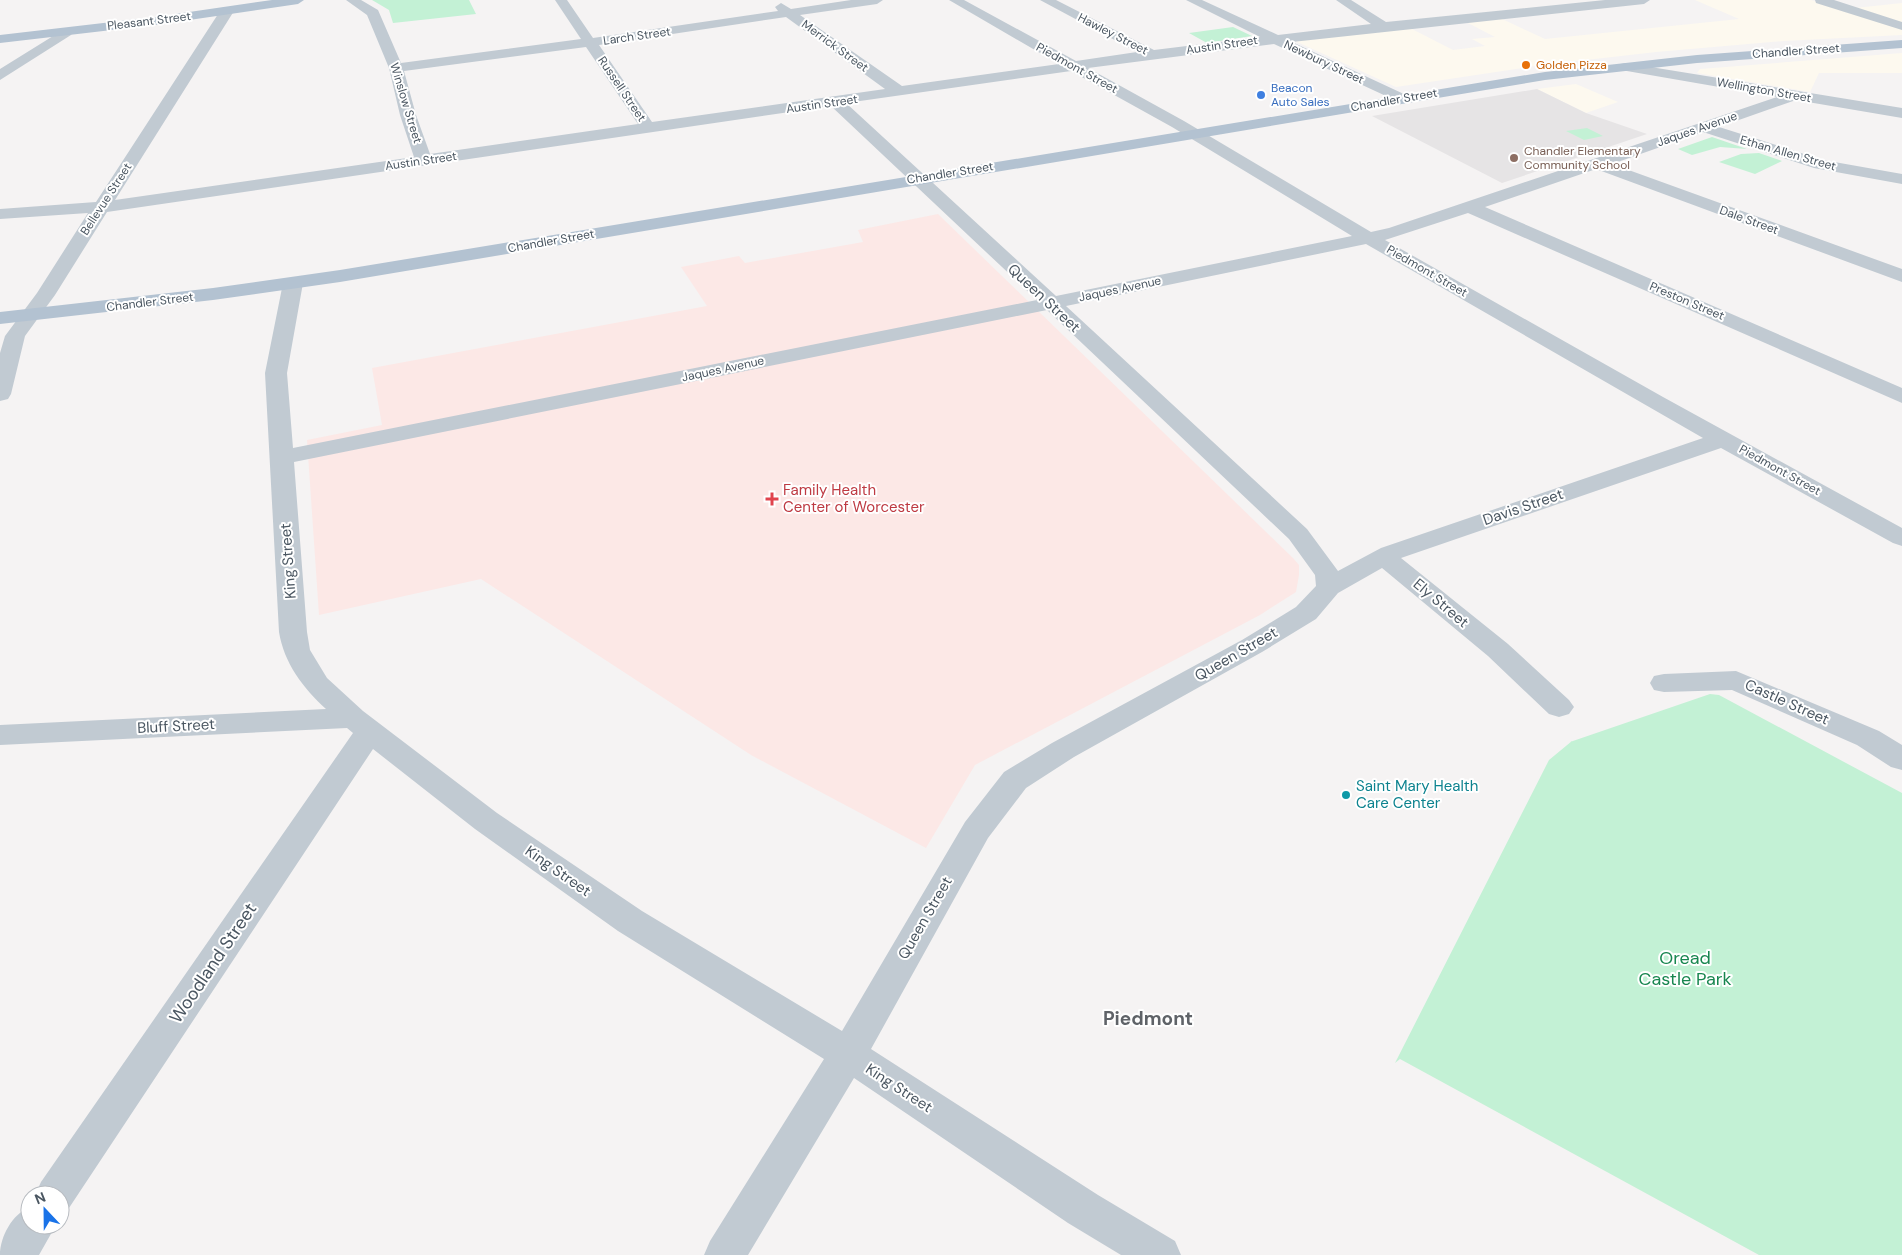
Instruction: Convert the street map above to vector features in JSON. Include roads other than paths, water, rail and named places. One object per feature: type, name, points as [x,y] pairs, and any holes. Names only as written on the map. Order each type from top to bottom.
[{"type":"main road","name":"Pleasant Street","points":[[0,38],[66,32],[298,0]]},
{"type":"main road","name":"Chandler Street","points":[[0,318],[293,283],[1401,98],[1544,76],[1773,52],[1902,44]]},
{"type":"street","name":"Winslow Street","points":[[352,0],[373,13],[396,68],[408,115],[424,161]]},
{"type":"street","name":"Russell Street","points":[[560,0],[649,128]]},
{"type":"street","name":"Merrick Street","points":[[771,0],[837,49],[900,92]]},
{"type":"street","name":"Larch Street","points":[[396,68],[878,0]]},
{"type":"street","name":"Piedmont Street","points":[[954,0],[1076,66],[1370,239],[1902,538]]},
{"type":"street","name":"Hawley Street","points":[[1046,0],[1153,54]]},
{"type":"street","name":"Newbury Street","points":[[1192,0],[1401,98]]},
{"type":"street","points":[[1342,0],[1383,26]]},
{"type":"street","name":"Austin Street","points":[[0,214],[102,207],[1273,38],[1644,0]]},
{"type":"street","points":[[1821,0],[1902,26]]},
{"type":"street","name":"Bellevue Street","points":[[0,394],[15,336],[32,315],[227,11]]},
{"type":"street","points":[[0,76],[66,32]]},
{"type":"street","name":"Wellington Street","points":[[1626,66],[1902,114]]},
{"type":"street","name":"Jaques Avenue","points":[[283,457],[1370,239],[1471,208],[1796,95]]},
{"type":"street","name":"Queen Street","points":[[725,1255],[848,1054],[976,830],[1015,780],[1063,750],[1306,613],[1329,587],[1328,576],[1298,534],[836,102]]},
{"type":"street","name":"Ethan Allen Street","points":[[1704,127],[1820,164],[1902,179]]},
{"type":"street","name":"Dale Street","points":[[1597,164],[1902,276]]},
{"type":"street","name":"Preston Street","points":[[1471,208],[1902,396]]},
{"type":"street","name":"King Street","points":[[293,283],[276,373],[293,632],[296,650],[316,684],[361,725],[486,821],[630,921],[848,1054],[1083,1209],[1160,1255]]},
{"type":"street","name":"Davis Street","points":[[1329,587],[1384,556],[1723,439]]},
{"type":"street","name":"Ely Street","points":[[1384,556],[1498,650],[1559,707]]},
{"type":"street","name":"Castle Street","points":[[1664,683],[1736,680],[1868,738],[1902,759]]},
{"type":"street","name":"Bluff Street","points":[[0,736],[361,725]]},
{"type":"street","name":"Woodland Street","points":[[62,1185],[361,725]]},
{"type":"street","points":[[14,1255],[28,1235]]},
{"type":"place","name":"Golden Pizza","points":[[1526,65]]},
{"type":"place","name":"Beacon Auto Sales","points":[[1261,95]]},
{"type":"place","name":"Chandler Elementary Community School","points":[[1514,158]]},
{"type":"place","name":"Family Health Center of Worcester","points":[[772,499]]},
{"type":"place","name":"Saint Mary Health Care Center","points":[[1346,795]]},
{"type":"district","name":"Piedmont","points":[[1148,1018]]},
{"type":"park label","name":"Oread Castle Park","points":[[1685,968]]}]
